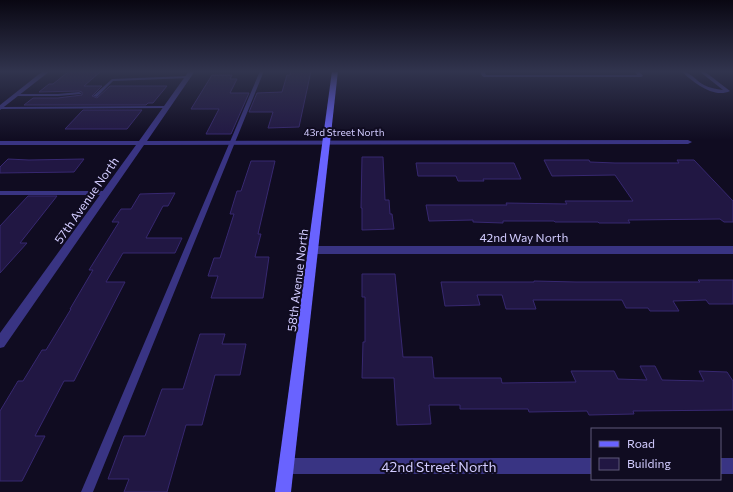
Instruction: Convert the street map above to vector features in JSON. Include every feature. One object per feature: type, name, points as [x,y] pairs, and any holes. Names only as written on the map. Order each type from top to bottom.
[{"type":"street","name":"57th Avenue North","points":[[0,343],[176,94]]},
{"type":"street","name":"58th Avenue North","points":[[283,492],[332,94]]},
{"type":"street","points":[[0,108],[16,95]]},
{"type":"street","name":"43rd Street North","points":[[0,143],[688,142]]},
{"type":"street","name":"42nd Way North","points":[[314,250],[733,250]]},
{"type":"street","name":"42nd Street North","points":[[287,466],[591,466]]},
{"type":"street","points":[[721,466],[733,466]]},
{"type":"lane","points":[[16,95],[69,94]]},
{"type":"lane","points":[[87,492],[253,94]]},
{"type":"lane","points":[[0,108],[167,107]]},
{"type":"lane","points":[[0,193],[106,193]]},
{"type":"building","points":[[94,94],[92,96],[97,98],[101,94],[160,94],[153,103],[148,103],[146,105],[24,105],[33,98],[58,98]]},
{"type":"building","points":[[200,94],[249,94],[231,134],[206,134],[219,109],[191,109]]},
{"type":"building","points":[[257,94],[306,94],[299,127],[268,128],[273,112],[249,112]]},
{"type":"building","points":[[83,110],[142,110],[127,129],[65,129]]},
{"type":"building","points":[[362,157],[383,157],[385,200],[389,200],[390,214],[392,214],[394,229],[362,230]]},
{"type":"building","points":[[8,159],[84,159],[74,172],[0,173],[0,167]]},
{"type":"building","points":[[544,160],[589,160],[590,162],[615,163],[679,163],[677,160],[694,160],[733,201],[733,222],[724,222],[720,219],[628,220],[630,223],[503,221],[503,223],[473,222],[473,220],[429,221],[426,205],[507,205],[506,203],[567,204],[565,201],[633,201],[615,175],[552,176]]},
{"type":"building","points":[[251,161],[275,161],[258,234],[261,234],[255,257],[269,257],[263,298],[211,298],[218,276],[208,276],[214,258],[220,258],[234,214],[230,214],[237,191],[241,191]]},
{"type":"building","points":[[416,163],[514,163],[521,179],[483,179],[484,181],[458,181],[456,176],[418,176]]},
{"type":"building","points":[[175,193],[168,206],[163,206],[146,238],[182,238],[175,253],[123,253],[106,282],[125,282],[74,381],[64,381],[35,436],[45,436],[22,481],[0,481],[0,411],[18,381],[23,381],[42,350],[46,350],[71,309],[93,270],[89,270],[119,222],[112,222],[121,209],[131,209],[140,194]]},
{"type":"building","points":[[28,196],[57,196],[20,243],[27,243],[0,273],[0,226]]},
{"type":"building","points":[[362,274],[395,274],[403,357],[432,357],[434,378],[501,378],[502,383],[576,382],[571,371],[614,371],[618,379],[647,380],[640,366],[655,366],[662,380],[704,381],[699,371],[727,372],[733,381],[733,410],[633,411],[634,414],[589,415],[587,411],[529,412],[528,409],[460,409],[460,405],[429,405],[431,424],[397,425],[394,378],[362,378],[363,342],[365,342],[365,297],[362,297]]},
{"type":"building","points":[[698,280],[733,280],[733,304],[709,304],[706,300],[673,301],[679,311],[650,311],[648,308],[626,308],[622,300],[533,300],[536,309],[506,309],[502,295],[477,295],[480,305],[445,306],[441,282],[700,282]]},
{"type":"building","points":[[200,334],[225,334],[222,344],[246,344],[240,375],[215,375],[202,425],[186,425],[167,492],[124,492],[129,479],[108,479],[124,436],[145,436],[162,389],[183,389]]}]
